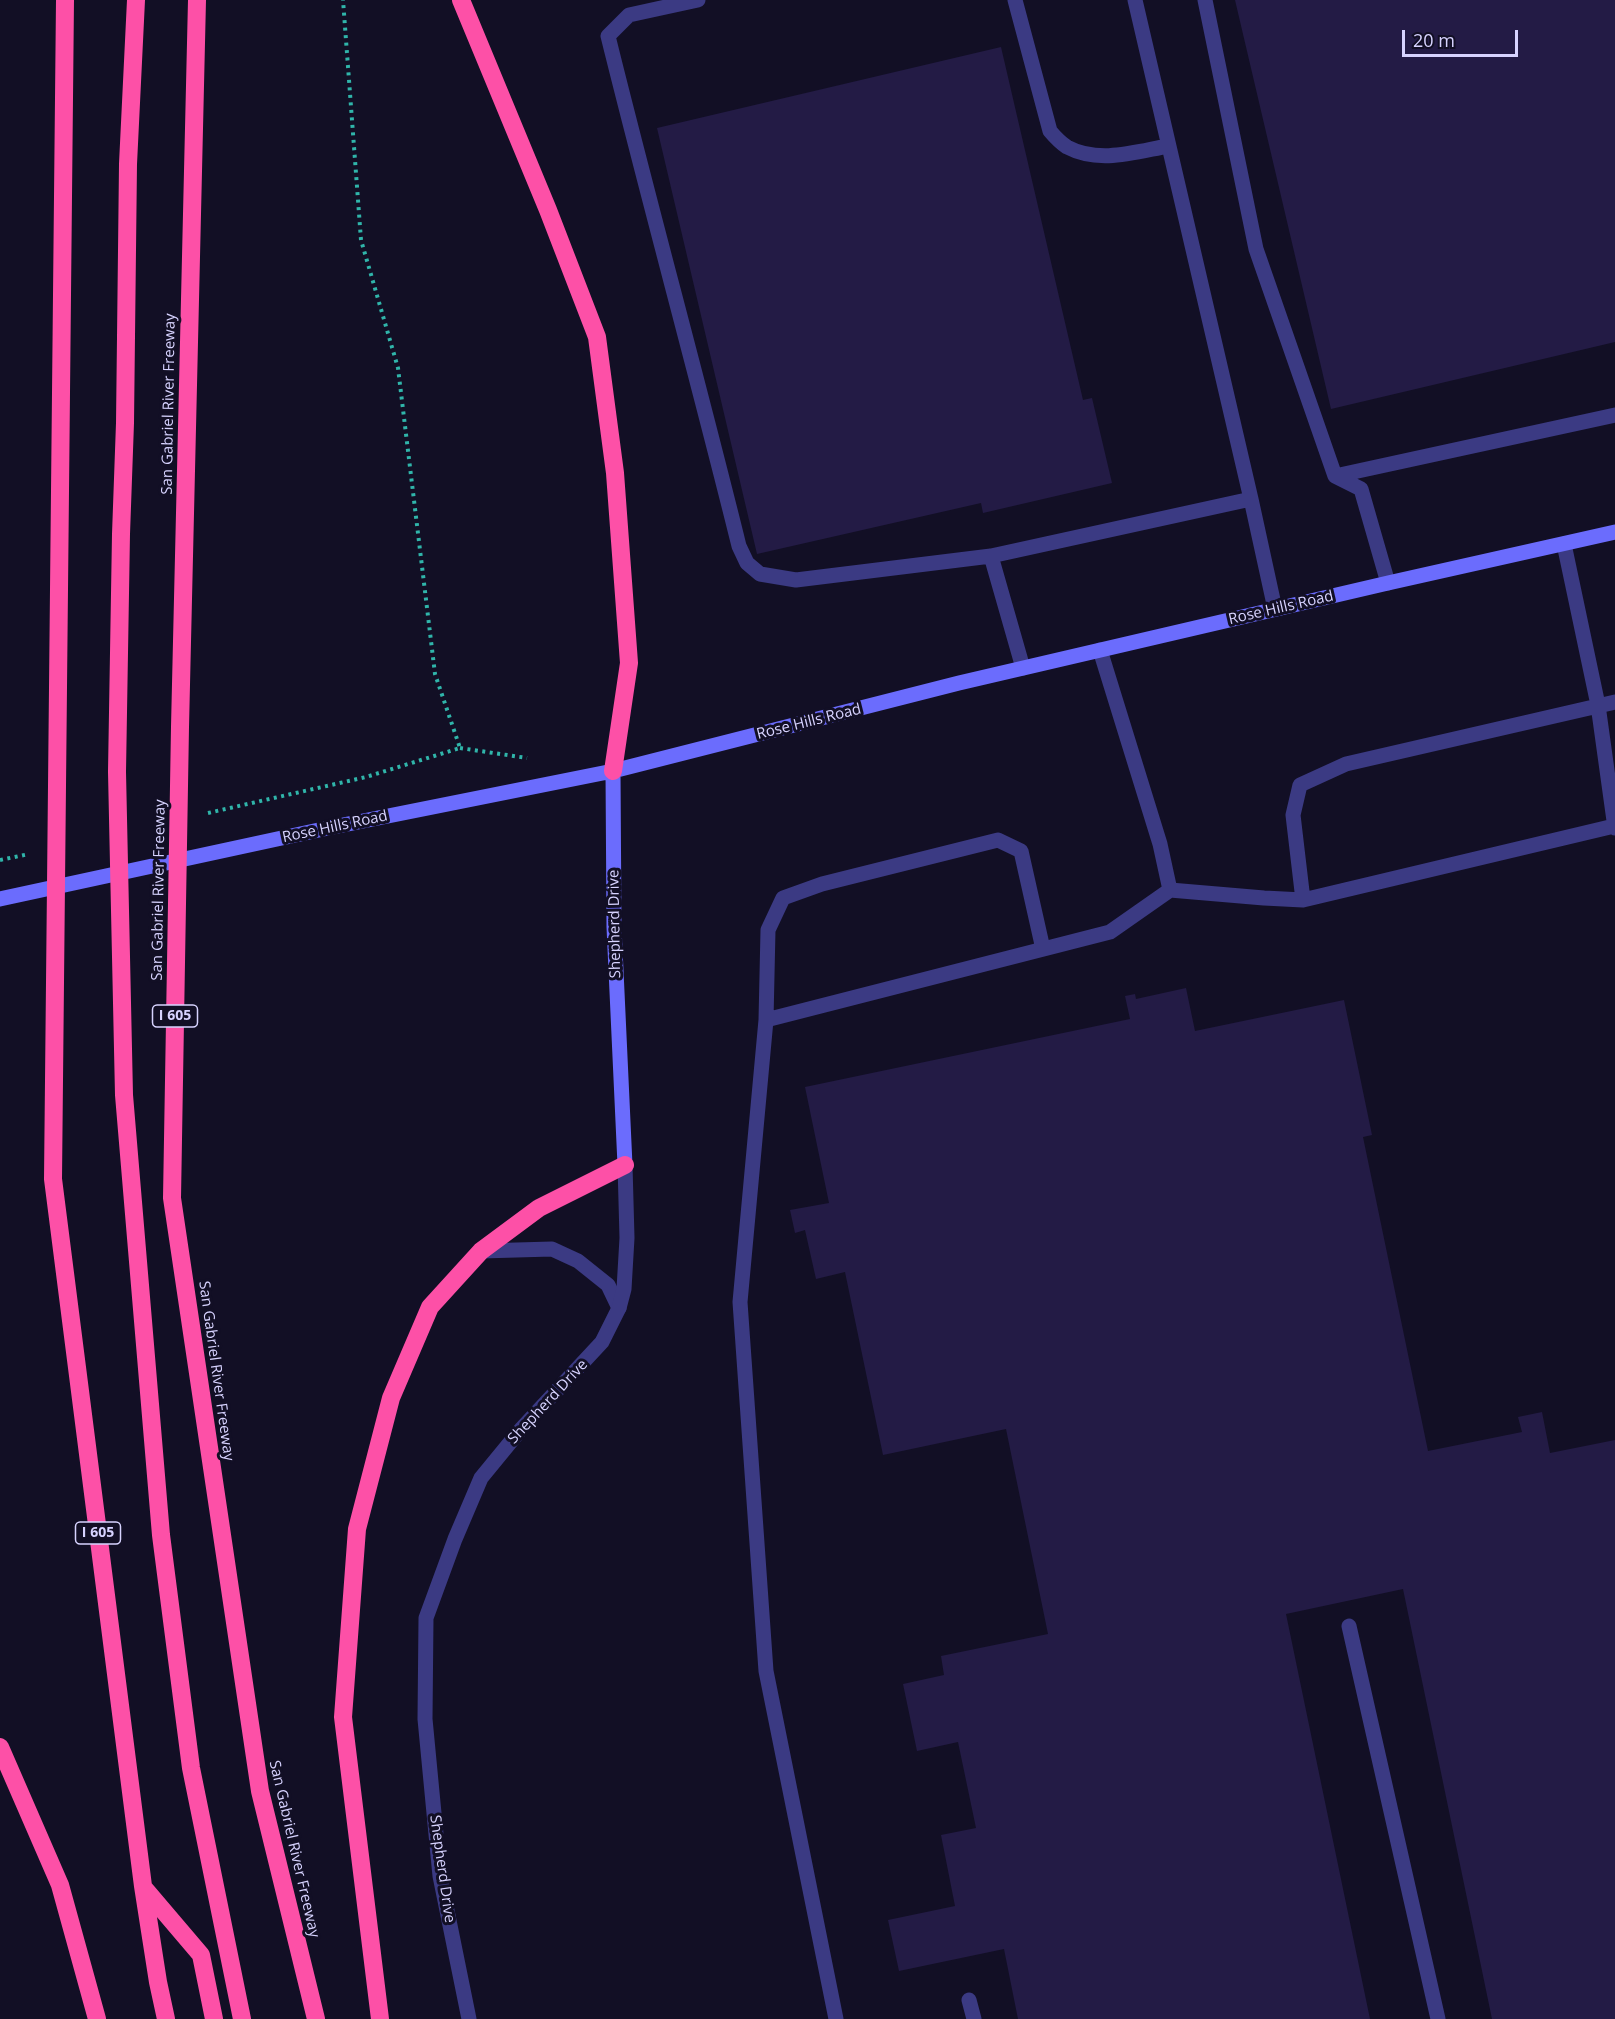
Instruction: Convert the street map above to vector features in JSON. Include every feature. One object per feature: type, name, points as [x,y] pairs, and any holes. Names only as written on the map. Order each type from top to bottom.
[{"type":"highway","name":"I 605","points":[[65,0],[53,1179],[143,1886],[165,2019]]},
{"type":"highway","points":[[136,0],[128,164],[117,772],[124,1095],[156,1489],[176,1652],[191,1768],[242,2019]]},
{"type":"highway","name":"San Gabriel River Freeway","points":[[197,0],[180,727],[172,1198],[260,1791],[316,2019]]},
{"type":"highway","points":[[461,0],[548,210],[597,337],[615,473],[630,663],[613,771]]},
{"type":"highway","points":[[380,2019],[343,1717],[357,1529],[391,1398],[430,1307],[481,1251],[539,1208],[625,1165]]},
{"type":"highway","points":[[0,1747],[60,1886],[97,2019]]},
{"type":"highway","points":[[143,1886],[201,1955],[214,2019]]},
{"type":"main road","name":"Rose Hills Road","points":[[0,900],[328,828],[613,771],[1023,668],[1615,532]]},
{"type":"main road","name":"Shepherd Drive","points":[[613,771],[614,927],[625,1165]]},
{"type":"street","points":[[698,0],[629,15],[608,36],[645,185],[699,382],[739,546],[747,563],[760,574],[796,580],[991,556],[1251,499]]},
{"type":"street","points":[[1015,0],[1050,131],[1065,146],[1084,154],[1111,157],[1168,146]]},
{"type":"street","points":[[1136,0],[1275,609]]},
{"type":"street","points":[[1205,0],[1256,249],[1335,476],[1361,489],[1388,583]]},
{"type":"street","points":[[1335,476],[1615,415]]},
{"type":"street","points":[[766,1020],[1110,932],[1170,890],[1303,900],[1615,827],[1598,705],[1564,544]]},
{"type":"street","points":[[991,556],[1023,668]]},
{"type":"street","points":[[1100,650],[1160,844],[1170,890]]},
{"type":"street","points":[[1303,900],[1293,815],[1300,785],[1346,764],[1615,702]]},
{"type":"street","points":[[836,2019],[766,1671],[740,1302],[766,1020],[768,930],[783,898],[833,881],[998,840],[1021,851],[1043,949]]},
{"type":"street","name":"Shepherd Drive","points":[[469,2019],[440,1876],[426,1719],[426,1618],[455,1539],[481,1478],[522,1428],[602,1342],[620,1308],[624,1289],[627,1238],[625,1165]]},
{"type":"street","points":[[481,1251],[552,1249],[578,1261],[608,1286],[620,1308]]},
{"type":"street","points":[[1349,1626],[1438,2019]]},
{"type":"street","points":[[969,2000],[974,2019]]},
{"type":"path","points":[[310,790],[366,777],[460,748],[435,674],[398,368],[361,240],[343,0]]},
{"type":"building","points":[[1235,0],[1615,0],[1615,342],[1331,409]]},
{"type":"building","points":[[1001,47],[1083,400],[1092,398],[1112,483],[983,513],[981,503],[757,554],[657,128]]},
{"type":"building","points":[[1186,988],[1195,1031],[1344,1000],[1372,1135],[1363,1137],[1428,1451],[1522,1432],[1518,1417],[1542,1412],[1550,1453],[1615,1440],[1615,2019],[1492,2019],[1403,1589],[1286,1614],[1370,2019],[1018,2019],[1004,1949],[899,1971],[888,1920],[955,1906],[941,1835],[976,1828],[958,1742],[917,1751],[903,1684],[944,1675],[941,1656],[1048,1634],[1006,1429],[883,1455],[845,1272],[816,1279],[805,1230],[795,1233],[790,1210],[829,1203],[805,1087],[1130,1019],[1125,996],[1135,994],[1136,999]]}]
